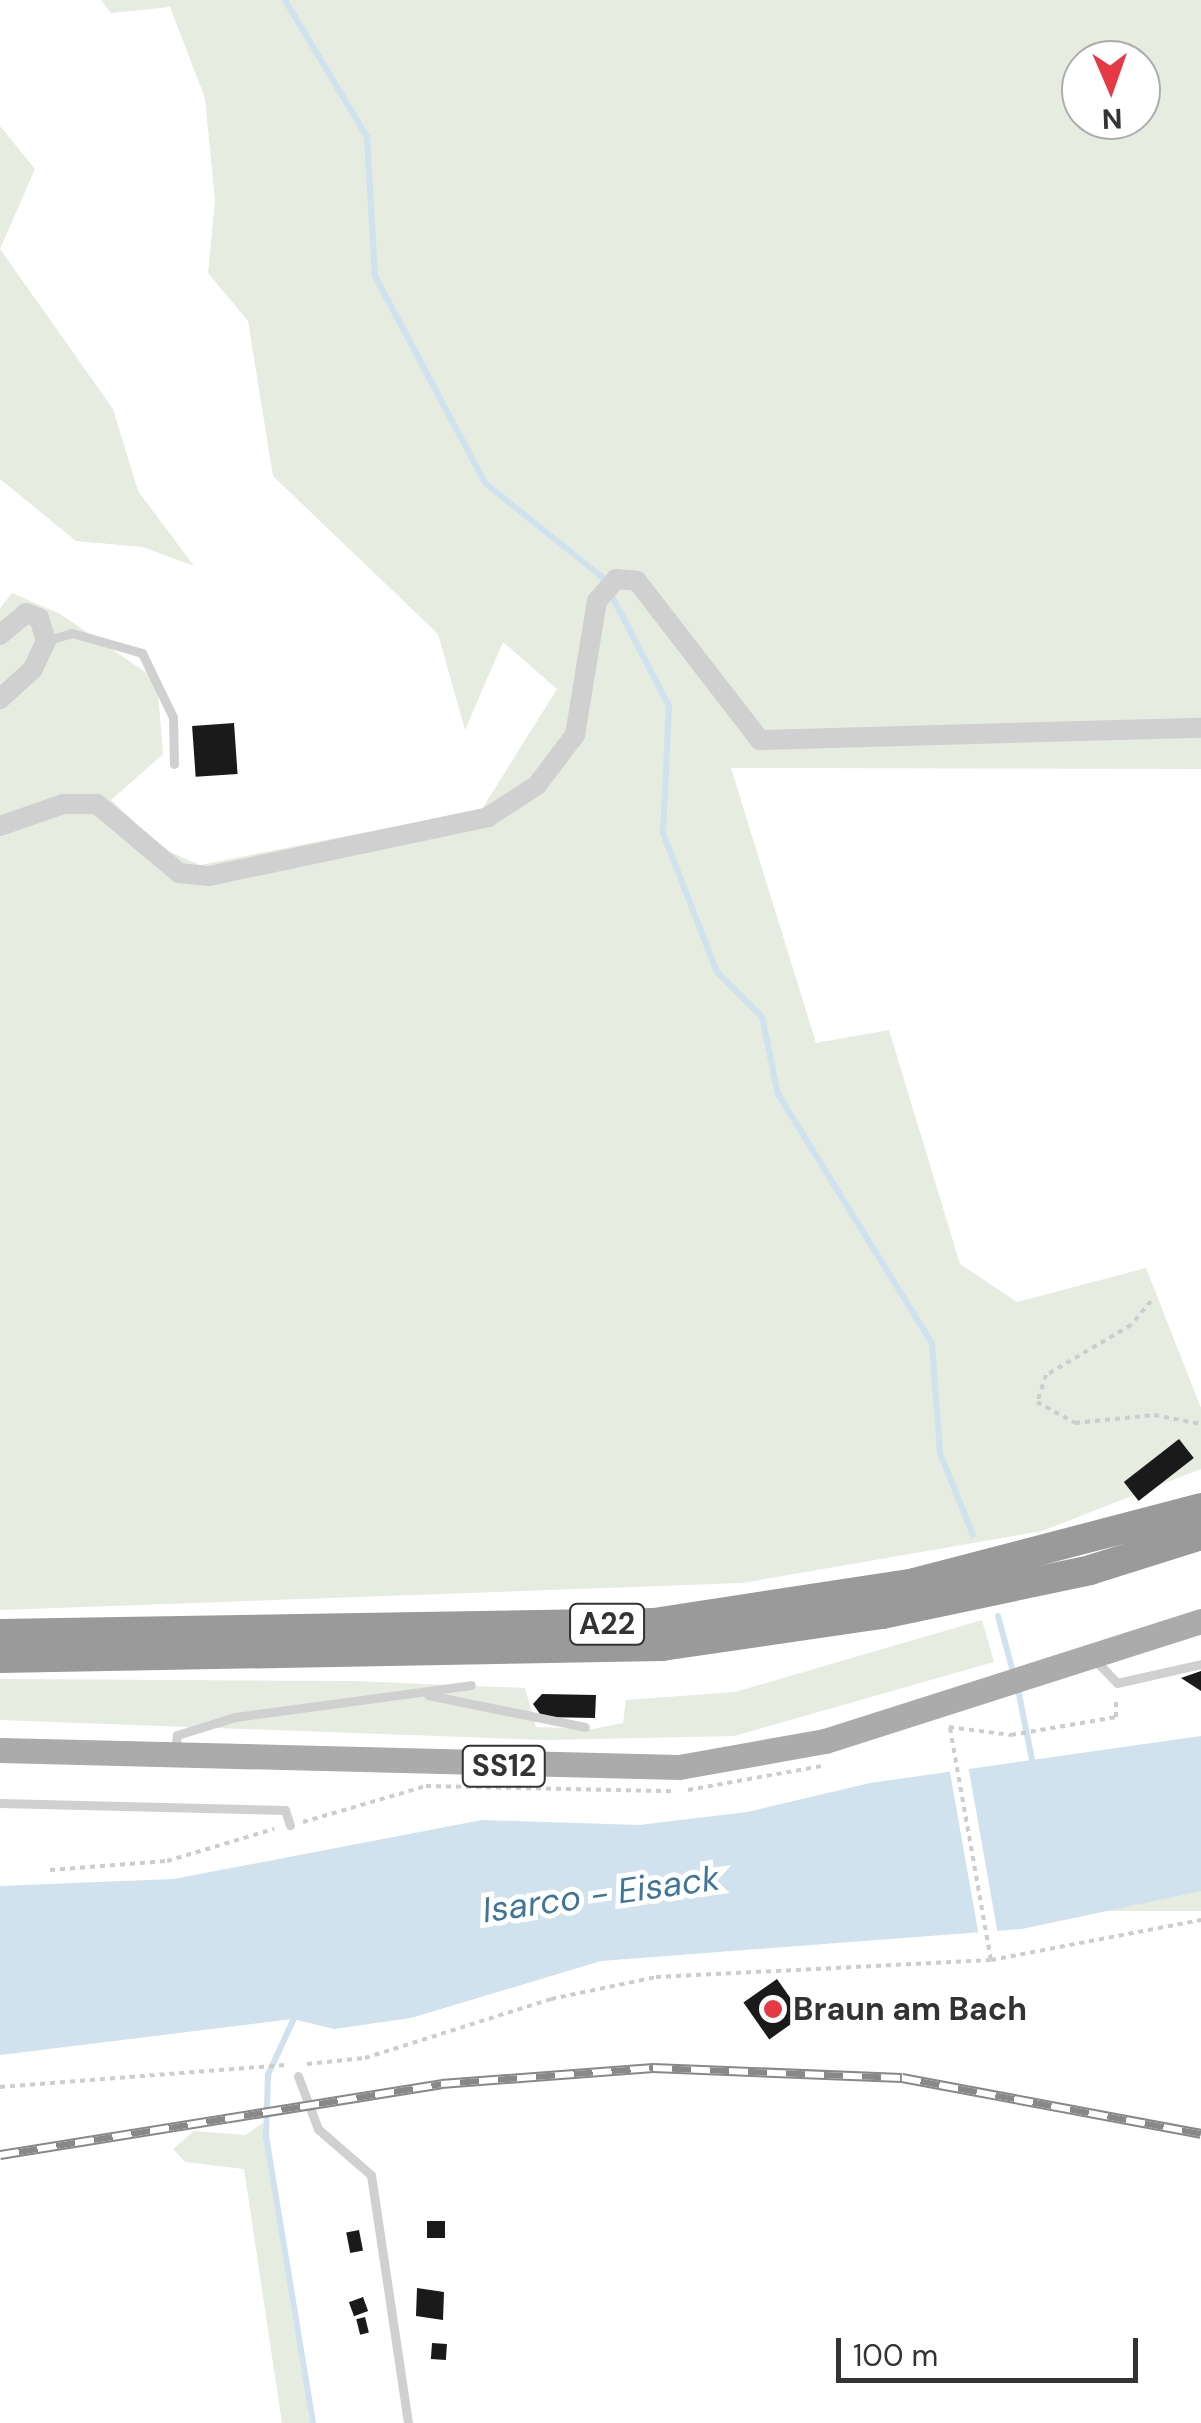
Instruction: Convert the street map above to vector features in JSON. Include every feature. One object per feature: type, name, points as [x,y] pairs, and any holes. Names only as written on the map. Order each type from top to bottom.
[{"type":"highway","name":"A22","points":[[0,1634],[654,1623],[914,1583],[1201,1508]]},
{"type":"highway","name":"A22","points":[[0,1658],[662,1646],[882,1614],[1090,1570],[1201,1535]]},
{"type":"main road","name":"SS12","points":[[0,1750],[679,1767],[808,1745],[1201,1621]]},
{"type":"street","points":[[0,826],[63,804],[98,804],[179,872],[209,876],[488,816],[538,785],[575,735],[597,601],[616,579],[637,581],[760,740],[1201,728]]},
{"type":"street","points":[[0,635],[26,612],[40,618],[46,640],[0,700]]},
{"type":"lane","points":[[46,640],[72,632],[142,653],[173,716],[174,764]]},
{"type":"lane","points":[[1092,1657],[1117,1683],[1201,1664]]},
{"type":"lane","points":[[175,1754],[177,1735],[235,1717],[472,1686]]},
{"type":"lane","points":[[426,1694],[585,1727]]},
{"type":"lane","points":[[0,1803],[285,1810],[290,1825]]},
{"type":"lane","points":[[298,2076],[318,2129],[371,2175],[408,2423]]},
{"type":"path","points":[[1151,1301],[1131,1325],[1046,1375],[1036,1402],[1074,1423],[1154,1416],[1201,1424]]},
{"type":"path","points":[[934,1729],[950,1726],[1011,1735],[1116,1716],[1117,1683]]},
{"type":"path","points":[[950,1726],[991,1960]]},
{"type":"path","points":[[50,1870],[167,1861],[426,1786],[643,1794],[827,1765]]},
{"type":"path","points":[[0,2087],[342,2062],[656,1977],[991,1960],[1201,1920]]},
{"type":"shaded area","points":[[101,0],[1201,0],[1201,769],[731,768],[816,1043],[889,1030],[960,1264],[1017,1302],[1146,1268],[1201,1408],[1201,1469],[1042,1531],[742,1583],[0,1610],[0,608],[12,593],[60,614],[157,680],[163,754],[111,800],[165,850],[200,865],[482,809],[557,689],[503,642],[465,730],[438,634],[273,476],[248,321],[208,273],[215,201],[205,98],[170,7],[111,13]]},
{"type":"shaded area","points":[[0,126],[35,169],[0,249]]},
{"type":"shaded area","points":[[0,249],[113,409],[138,491],[194,566],[143,547],[76,541],[0,479]]},
{"type":"shaded area","points":[[982,1620],[994,1662],[734,1736],[546,1740],[0,1720],[0,1679],[353,1681],[525,1688],[536,1727],[593,1729],[623,1723],[626,1700],[735,1692]]},
{"type":"shaded area","points":[[1018,1891],[1201,1891],[1201,1911],[1018,1911]]},
{"type":"shaded area","points":[[263,2123],[310,2423],[282,2423],[244,2169],[185,2162],[173,2149],[194,2131],[245,2135]]},
{"type":"water","name":"Isarco - Eisack","points":[[1201,1736],[1201,1891],[1022,1929],[601,1961],[411,2018],[334,2029],[293,2019],[0,2055],[0,1886],[174,1879],[482,1820],[639,1825],[747,1812],[870,1783]]},
{"type":"pier","points":[[968,1765],[998,1936],[980,1940],[949,1768]]},
{"type":"building","points":[[234,723],[238,774],[196,777],[192,726]]},
{"type":"building","points":[[1179,1439],[1194,1458],[1139,1501],[1124,1482]]},
{"type":"building","points":[[1201,1671],[1201,1691],[1181,1678]]},
{"type":"building","points":[[542,1694],[596,1695],[595,1718],[542,1717],[533,1704]]},
{"type":"building","name":"Braun am Bach","points":[[777,1979],[803,2016],[769,2039],[743,2003]]},
{"type":"building","points":[[427,2221],[445,2221],[445,2238],[427,2238]]},
{"type":"building","points":[[359,2230],[363,2251],[350,2253],[346,2232]]},
{"type":"building","points":[[417,2288],[444,2292],[443,2320],[416,2316]]},
{"type":"building","points":[[363,2297],[368,2311],[354,2316],[349,2302]]},
{"type":"building","points":[[365,2317],[369,2333],[360,2335],[356,2319]]},
{"type":"building","points":[[432,2343],[447,2344],[446,2360],[431,2359]]},
{"type":"waterway","points":[[285,0],[367,137],[375,276],[485,483],[602,577],[669,706],[663,833],[717,972],[762,1017],[778,1094],[932,1343],[940,1453],[973,1535]]},
{"type":"waterway","points":[[998,1616],[1013,1672]]},
{"type":"waterway","points":[[1017,1684],[1033,1765]]},
{"type":"waterway","points":[[296,2014],[268,2075],[266,2136],[313,2423]]},
{"type":"railway","points":[[0,2155],[441,2084],[653,2068],[902,2078],[1201,2134]]},
{"type":"place","name":"Braun am Bach","points":[[773,2009]]}]
